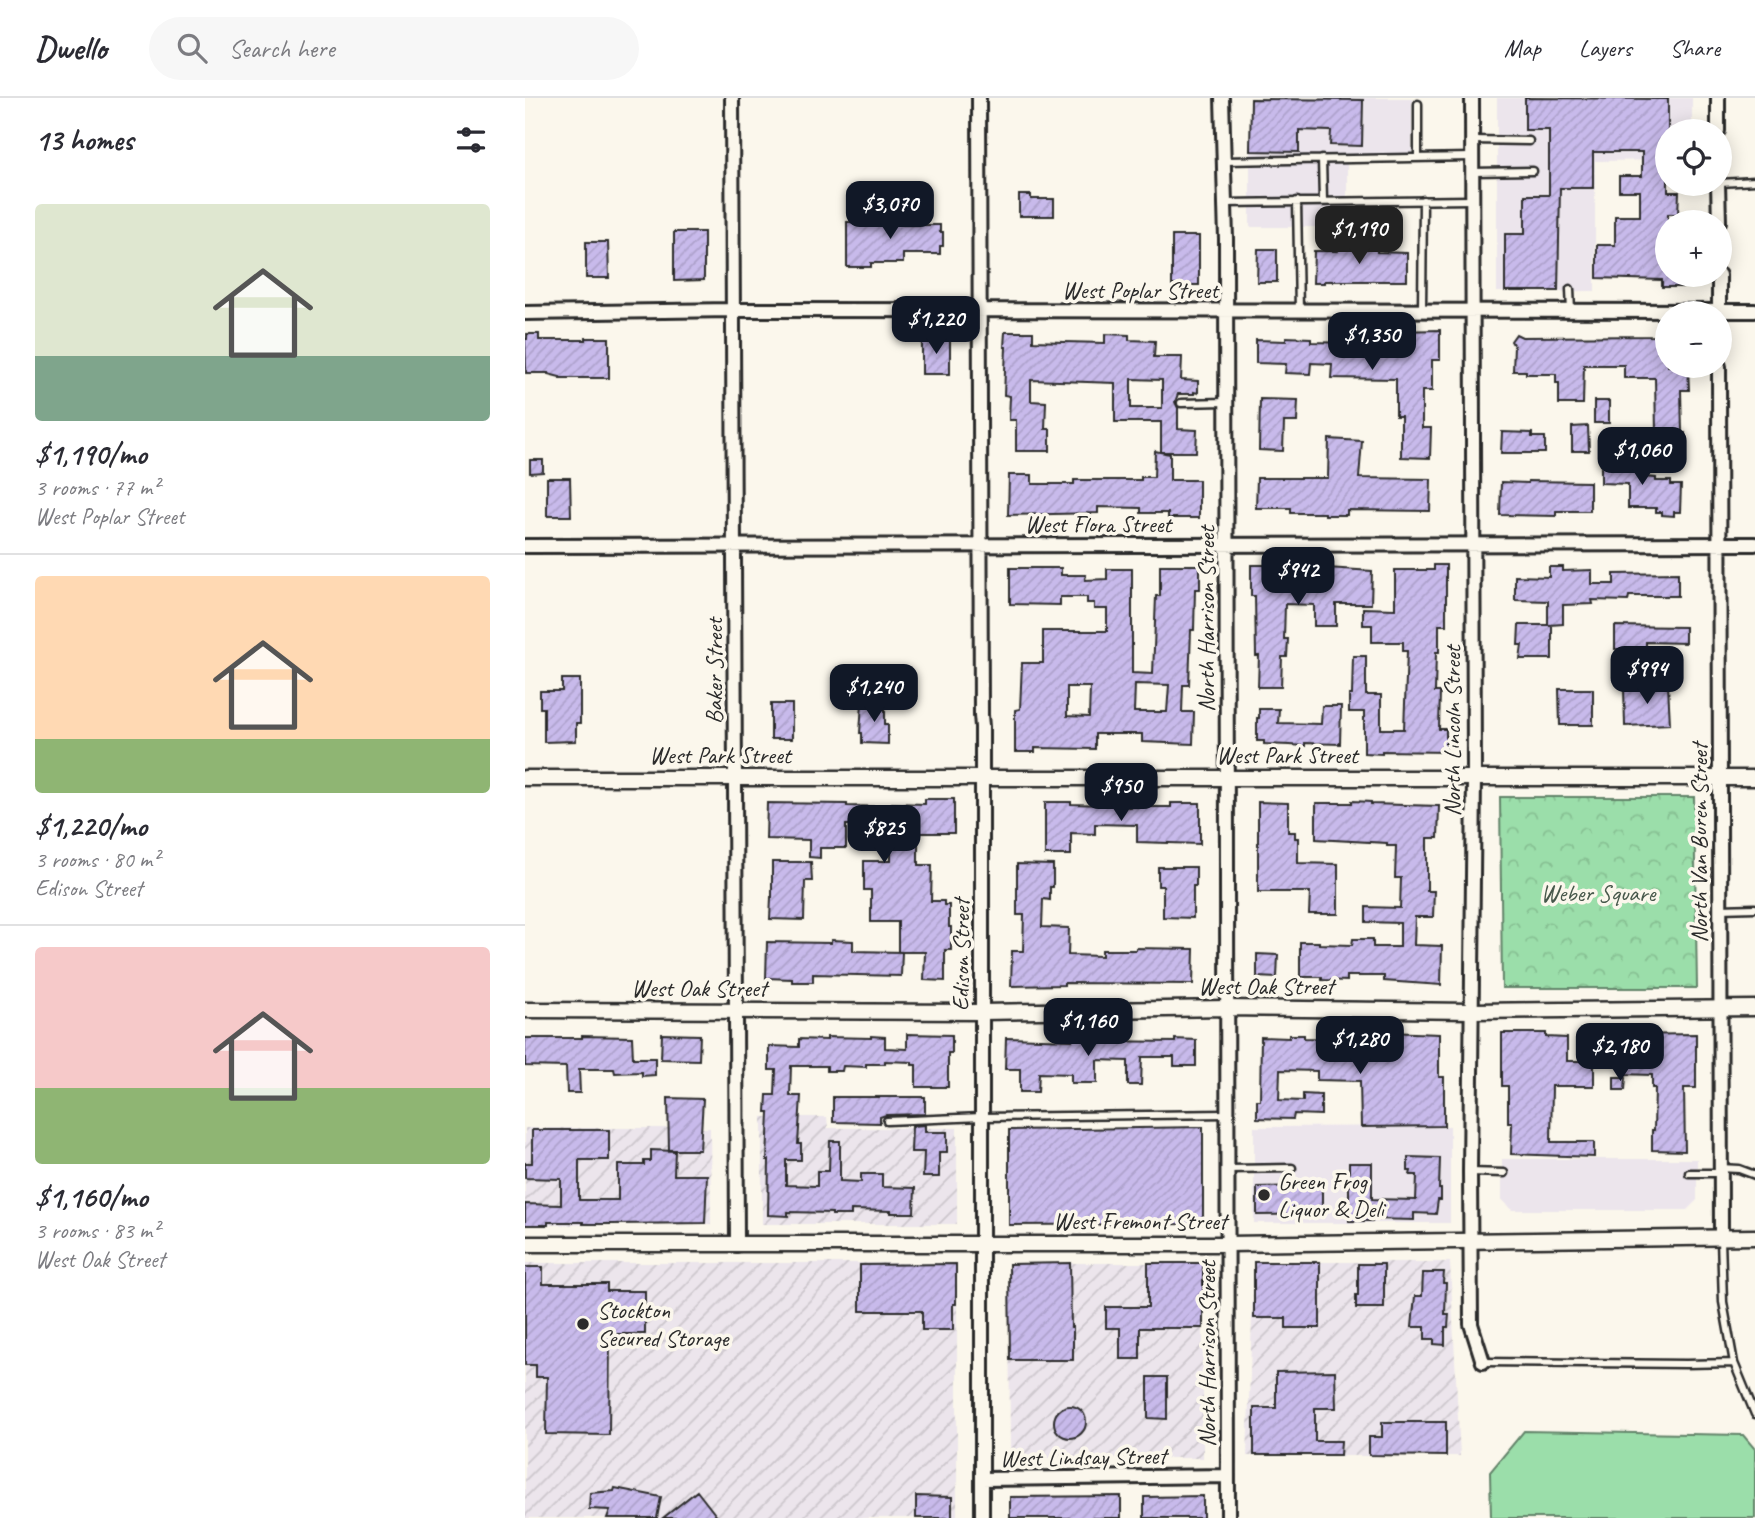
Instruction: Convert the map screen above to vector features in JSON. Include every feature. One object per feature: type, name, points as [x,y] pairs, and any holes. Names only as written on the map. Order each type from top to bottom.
[{"type":"street","name":"Baker Street","points":[[732,98],[737,1245]]},
{"type":"street","name":"Edison Street","points":[[979,98],[982,1518]]},
{"type":"street","name":"North Harrison Street","points":[[1222,98],[1226,311],[1228,1518]]},
{"type":"street","name":"North Lincoln Street","points":[[1472,98],[1474,778],[1471,1324],[1483,1362]]},
{"type":"street","points":[[1718,98],[1718,119]]},
{"type":"street","name":"West Poplar Street","points":[[525,313],[732,310],[1655,312]]},
{"type":"street","name":"West Poplar Street","points":[[1732,312],[1755,311]]},
{"type":"street","name":"North Van Buren Street","points":[[1719,378],[1721,1237]]},
{"type":"street","name":"West Flora Street","points":[[525,545],[1755,544]]},
{"type":"street","name":"West Park Street","points":[[525,778],[1755,778]]},
{"type":"street","name":"West Oak Street","points":[[525,1010],[982,1012],[1227,1008],[1472,1011],[1755,1008]]},
{"type":"street","name":"West Fremont Street","points":[[525,1244],[1228,1244],[1755,1237]]},
{"type":"street","name":"West Lindsay Street","points":[[982,1479],[1227,1476]]},
{"type":"lane","points":[[1418,158],[1419,104]]},
{"type":"lane","points":[[1472,140],[1529,141]]},
{"type":"lane","points":[[1224,161],[1472,157]]},
{"type":"lane","points":[[1322,159],[1323,201]]},
{"type":"lane","points":[[1472,172],[1533,171]]},
{"type":"lane","points":[[1732,182],[1755,181]]},
{"type":"lane","points":[[1422,312],[1423,200]]},
{"type":"lane","points":[[1225,203],[1472,200]]},
{"type":"lane","points":[[1297,201],[1299,311]]},
{"type":"lane","points":[[1570,289],[1571,312]]},
{"type":"lane","points":[[1181,403],[1226,402]]},
{"type":"lane","points":[[1720,909],[1755,908]]},
{"type":"lane","points":[[887,1121],[1227,1114]]},
{"type":"lane","points":[[1228,1169],[1292,1168]]},
{"type":"lane","points":[[1689,1173],[1739,1169],[1755,1175]]},
{"type":"lane","points":[[1470,1172],[1504,1173]]},
{"type":"lane","points":[[1721,1237],[1723,1302],[1734,1363],[1755,1414]]},
{"type":"lane","points":[[1483,1362],[1734,1363]]},
{"type":"shaded area","points":[[1250,98],[1412,98],[1412,161],[1347,161],[1347,227],[1250,227]]},
{"type":"shaded area","points":[[1497,98],[1692,98],[1692,119],[1655,119],[1655,160],[1595,161],[1595,291],[1497,292]]},
{"type":"shaded area","points":[[762,1117],[827,1117],[828,1128],[957,1128],[957,1224],[762,1224]]},
{"type":"shaded area","points":[[1450,1126],[1450,1223],[1254,1223],[1254,1127]]},
{"type":"shaded area","points":[[525,1128],[710,1128],[711,1224],[525,1225]]},
{"type":"shaded area","points":[[1502,1159],[1697,1159],[1697,1200],[1687,1210],[1512,1210],[1502,1200]]},
{"type":"shaded area","points":[[1254,1262],[1450,1262],[1460,1456],[1247,1456]]},
{"type":"shaded area","points":[[525,1263],[957,1263],[957,1518],[525,1518]]},
{"type":"shaded area","points":[[1009,1263],[1203,1263],[1203,1458],[1010,1458]]},
{"type":"green space","name":"Weber Square","points":[[1500,797],[1694,797],[1697,988],[1502,988]]},
{"type":"green space","points":[[1524,1431],[1743,1435],[1755,1449],[1755,1518],[1491,1518],[1490,1472]]},
{"type":"building","points":[[1525,98],[1668,99],[1668,119],[1655,119],[1655,196],[1679,196],[1678,210],[1655,210],[1655,280],[1597,278],[1597,245],[1615,245],[1615,216],[1640,216],[1640,191],[1619,191],[1619,176],[1642,176],[1642,152],[1593,152],[1593,188],[1560,188],[1558,291],[1505,291],[1505,234],[1525,234],[1525,195],[1549,195],[1549,130],[1525,130]]},
{"type":"building","points":[[1251,99],[1363,100],[1362,146],[1330,145],[1331,131],[1299,130],[1299,152],[1250,151]]},
{"type":"building","points":[[1019,195],[1031,195],[1031,199],[1054,199],[1054,216],[1019,216]]},
{"type":"building","points":[[903,216],[903,225],[940,225],[943,246],[940,246],[940,254],[903,254],[903,263],[871,263],[871,267],[847,267],[847,222],[877,222],[877,217]]},
{"type":"building","points":[[674,232],[704,232],[704,280],[674,281]]},
{"type":"building","points":[[1172,236],[1199,236],[1199,285],[1172,285]]},
{"type":"building","points":[[586,242],[608,242],[609,278],[586,278]]},
{"type":"building","points":[[1258,249],[1277,249],[1277,282],[1257,282]]},
{"type":"building","points":[[1377,249],[1377,252],[1407,253],[1407,281],[1313,283],[1314,251]]},
{"type":"building","points":[[1440,330],[1440,360],[1432,360],[1432,391],[1422,391],[1422,428],[1431,428],[1430,458],[1401,457],[1401,416],[1396,416],[1396,379],[1331,378],[1332,364],[1311,363],[1310,374],[1285,373],[1286,364],[1256,363],[1256,340],[1286,341],[1286,337],[1311,338],[1311,342],[1353,343],[1353,339],[1373,339],[1373,345],[1397,345],[1397,331]]},
{"type":"building","points":[[1005,332],[1033,332],[1033,341],[1105,343],[1105,334],[1129,335],[1129,340],[1155,341],[1154,357],[1182,357],[1181,380],[1198,381],[1198,393],[1178,394],[1175,402],[1178,408],[1178,429],[1197,430],[1196,452],[1161,452],[1161,422],[1115,422],[1115,383],[1031,380],[1031,401],[1046,402],[1045,429],[1050,429],[1050,451],[1016,451],[1016,420],[1009,420],[1010,396],[1004,395]],"holes":[[[1131,379],[1162,380],[1162,408],[1131,408]]]},
{"type":"building","points":[[527,334],[539,334],[539,340],[609,338],[609,378],[560,378],[548,373],[526,373]]},
{"type":"building","points":[[1516,334],[1522,337],[1655,336],[1655,378],[1624,378],[1624,365],[1584,365],[1583,404],[1559,404],[1556,374],[1513,371],[1514,346],[1511,341]]},
{"type":"building","points":[[922,339],[950,339],[950,374],[922,374]]},
{"type":"building","points":[[1655,378],[1688,378],[1689,390],[1681,390],[1685,456],[1647,456],[1647,433],[1656,433]]},
{"type":"building","points":[[1260,399],[1298,400],[1297,422],[1284,422],[1283,451],[1259,450]]},
{"type":"building","points":[[1594,401],[1609,401],[1609,423],[1594,423]]},
{"type":"building","points":[[1588,426],[1589,451],[1572,451],[1572,427]]},
{"type":"building","points":[[1502,432],[1532,433],[1532,437],[1545,437],[1545,453],[1501,453]]},
{"type":"building","points":[[1329,439],[1362,441],[1359,478],[1431,479],[1430,511],[1347,510],[1347,515],[1325,515],[1291,513],[1291,508],[1256,508],[1257,478],[1328,478]]},
{"type":"building","points":[[1155,451],[1170,454],[1170,480],[1199,480],[1199,518],[1168,518],[1168,513],[1141,513],[1141,508],[1098,507],[1098,513],[1008,515],[1009,475],[1032,475],[1032,484],[1074,484],[1074,480],[1141,480],[1141,477],[1154,477]]},
{"type":"building","points":[[530,460],[543,460],[543,472],[530,473]]},
{"type":"building","points":[[1601,460],[1643,461],[1643,477],[1681,485],[1680,512],[1674,512],[1674,516],[1662,515],[1662,512],[1656,512],[1656,508],[1628,508],[1628,484],[1601,483]]},
{"type":"building","points":[[547,478],[570,478],[571,516],[547,516]]},
{"type":"building","points":[[1501,482],[1590,482],[1590,511],[1556,511],[1556,516],[1500,515]]},
{"type":"building","points":[[1160,565],[1200,565],[1200,589],[1195,589],[1194,630],[1191,630],[1189,685],[1183,685],[1182,712],[1194,712],[1193,744],[1142,742],[1142,734],[1095,734],[1095,749],[1035,748],[1035,752],[1015,752],[1015,710],[1020,709],[1022,663],[1043,663],[1043,631],[1107,631],[1107,609],[1094,609],[1094,603],[1087,603],[1087,597],[1060,597],[1060,605],[1010,604],[1010,568],[1061,568],[1061,575],[1086,575],[1085,580],[1107,579],[1107,569],[1132,569],[1132,673],[1153,674],[1156,596],[1160,596]],"holes":[[[1135,684],[1169,685],[1167,712],[1134,712]],[[1067,687],[1090,687],[1089,717],[1067,716]]]},
{"type":"building","points":[[1251,565],[1297,569],[1297,572],[1328,572],[1328,568],[1372,571],[1371,604],[1336,604],[1336,626],[1314,626],[1314,605],[1285,604],[1284,639],[1288,639],[1287,657],[1282,657],[1281,687],[1258,687],[1259,656],[1256,656],[1255,596],[1251,596]]},
{"type":"building","points":[[1434,565],[1446,565],[1446,625],[1439,625],[1435,692],[1440,692],[1439,729],[1446,729],[1446,752],[1364,753],[1364,712],[1349,712],[1353,656],[1366,656],[1366,695],[1381,695],[1381,729],[1404,729],[1407,651],[1403,651],[1403,642],[1372,642],[1372,625],[1363,625],[1363,608],[1395,609],[1395,570],[1434,570]]},
{"type":"building","points":[[1549,567],[1563,567],[1563,571],[1592,570],[1592,584],[1614,584],[1614,574],[1678,573],[1678,596],[1629,596],[1628,601],[1592,600],[1593,604],[1563,605],[1563,624],[1549,625],[1552,625],[1552,659],[1520,659],[1522,645],[1518,645],[1519,625],[1548,625],[1548,601],[1515,600],[1515,576],[1549,577]]},
{"type":"building","points":[[1615,626],[1685,627],[1685,643],[1646,642],[1646,650],[1615,649]]},
{"type":"building","points":[[562,679],[580,679],[580,723],[576,723],[576,741],[544,742],[544,708],[540,708],[540,691],[562,691]]},
{"type":"building","points":[[1668,685],[1670,724],[1625,726],[1624,687]]},
{"type":"building","points":[[1559,689],[1593,689],[1593,725],[1560,725]]},
{"type":"building","points":[[862,702],[880,702],[879,709],[885,709],[888,744],[862,743]]},
{"type":"building","points":[[771,704],[792,704],[792,739],[771,739]]},
{"type":"building","points":[[1322,706],[1341,706],[1340,744],[1305,743],[1305,746],[1264,744],[1264,741],[1257,741],[1259,709],[1279,709],[1278,723],[1321,724]]},
{"type":"building","points":[[925,799],[954,799],[954,833],[918,833],[919,865],[932,865],[931,901],[944,901],[944,905],[949,905],[951,950],[945,950],[945,981],[924,980],[925,952],[898,952],[898,922],[871,922],[871,890],[864,890],[864,861],[891,861],[891,825],[846,825],[846,848],[820,848],[820,858],[809,857],[809,840],[766,839],[767,803],[892,807],[892,803],[925,804]]},
{"type":"building","points":[[1352,801],[1439,806],[1438,838],[1427,838],[1427,891],[1434,891],[1433,917],[1415,917],[1414,945],[1442,946],[1441,985],[1384,981],[1384,976],[1347,976],[1347,981],[1300,977],[1300,942],[1352,945],[1353,939],[1373,939],[1373,947],[1400,947],[1400,923],[1366,922],[1366,907],[1400,908],[1401,878],[1395,878],[1396,846],[1387,846],[1387,843],[1316,839],[1316,803]]},
{"type":"building","points":[[1045,802],[1128,804],[1128,807],[1171,807],[1171,803],[1200,803],[1200,844],[1137,842],[1137,825],[1095,824],[1095,834],[1071,833],[1071,855],[1045,855]]},
{"type":"building","points":[[1258,802],[1288,803],[1288,832],[1295,832],[1295,838],[1298,838],[1298,863],[1338,864],[1338,914],[1309,914],[1310,892],[1258,892]]},
{"type":"building","points":[[772,862],[811,862],[812,881],[805,881],[804,920],[770,919]]},
{"type":"building","points":[[1017,864],[1053,865],[1050,900],[1043,899],[1042,927],[1069,928],[1068,955],[1102,956],[1102,950],[1136,948],[1194,949],[1193,984],[1064,983],[1011,986],[1012,951],[1023,951],[1024,915],[1017,915]]},
{"type":"building","points":[[1158,867],[1196,867],[1193,918],[1163,917],[1163,886],[1158,886]]},
{"type":"building","points":[[831,940],[853,941],[853,951],[902,952],[901,976],[813,974],[813,982],[766,978],[767,942],[831,943]]},
{"type":"building","points":[[1257,954],[1278,955],[1277,978],[1257,977]]},
{"type":"building","points":[[1388,1032],[1439,1034],[1439,1077],[1444,1077],[1444,1126],[1361,1127],[1360,1081],[1317,1080],[1317,1071],[1280,1070],[1279,1100],[1303,1101],[1303,1094],[1321,1095],[1321,1115],[1294,1114],[1293,1119],[1257,1118],[1257,1100],[1260,1100],[1261,1037],[1289,1038],[1289,1035],[1304,1035],[1304,1038],[1350,1039],[1350,1034],[1388,1035]]},
{"type":"building","points":[[1502,1033],[1546,1033],[1546,1037],[1567,1038],[1567,1061],[1594,1061],[1594,1086],[1552,1086],[1551,1142],[1594,1142],[1594,1157],[1511,1154],[1512,1123],[1508,1123],[1508,1086],[1502,1086]]},
{"type":"building","points":[[662,1034],[700,1035],[699,1060],[661,1059]]},
{"type":"building","points":[[907,1034],[952,1035],[952,1053],[948,1053],[948,1087],[916,1087],[916,1065],[912,1065],[912,1062],[885,1061],[885,1064],[866,1064],[866,1067],[843,1066],[842,1071],[827,1071],[827,1066],[791,1066],[790,1096],[801,1096],[798,1144],[801,1144],[801,1160],[786,1160],[786,1185],[817,1186],[817,1171],[829,1171],[830,1141],[840,1141],[840,1181],[861,1182],[861,1174],[882,1174],[882,1187],[915,1188],[914,1213],[851,1210],[851,1215],[788,1212],[788,1216],[768,1215],[769,1112],[766,1112],[767,1095],[775,1095],[776,1070],[769,1070],[769,1046],[799,1047],[799,1039],[827,1040],[827,1037],[871,1036],[885,1037],[885,1048],[907,1049]]},
{"type":"building","points":[[1696,1034],[1696,1088],[1684,1088],[1685,1151],[1652,1150],[1655,1088],[1652,1088],[1652,1075],[1622,1074],[1623,1035]]},
{"type":"building","points":[[632,1037],[633,1058],[655,1058],[655,1075],[642,1076],[642,1072],[615,1073],[614,1069],[579,1069],[580,1093],[567,1093],[566,1067],[525,1066],[525,1038]]},
{"type":"building","points":[[1006,1038],[1097,1038],[1097,1041],[1175,1042],[1175,1039],[1196,1040],[1196,1066],[1174,1066],[1174,1057],[1142,1057],[1141,1085],[1128,1085],[1128,1061],[1097,1060],[1097,1083],[1071,1083],[1071,1074],[1039,1073],[1038,1092],[1020,1092],[1020,1069],[1005,1069]]},
{"type":"building","points":[[1614,1077],[1626,1077],[1625,1090],[1614,1090]]},
{"type":"building","points":[[833,1097],[925,1097],[925,1114],[886,1115],[880,1117],[880,1123],[833,1122]]},
{"type":"building","points":[[668,1098],[703,1099],[700,1150],[669,1150]]},
{"type":"building","points":[[925,1125],[925,1132],[947,1132],[947,1152],[939,1152],[939,1177],[923,1177],[924,1152],[911,1152],[912,1126]]},
{"type":"building","points":[[1203,1127],[1203,1224],[1009,1225],[1009,1130]]},
{"type":"building","points":[[532,1130],[609,1130],[609,1160],[579,1160],[579,1200],[618,1200],[618,1165],[644,1165],[644,1161],[651,1161],[651,1150],[675,1151],[674,1175],[707,1175],[705,1223],[548,1222],[548,1225],[525,1225],[525,1204],[561,1205],[561,1179],[525,1178],[525,1163],[532,1163]]},
{"type":"building","points":[[1408,1157],[1440,1158],[1441,1200],[1438,1200],[1436,1214],[1414,1213],[1414,1220],[1349,1221],[1349,1163],[1372,1163],[1372,1199],[1416,1200],[1417,1175],[1410,1175],[1411,1171],[1408,1171]]},
{"type":"building","points":[[1257,1187],[1322,1188],[1322,1214],[1257,1215]]},
{"type":"building","points":[[1254,1262],[1320,1262],[1320,1328],[1286,1328],[1286,1318],[1254,1318]]},
{"type":"building","points":[[1070,1263],[1073,1360],[1010,1360],[1009,1264]]},
{"type":"building","points":[[1148,1263],[1203,1263],[1203,1328],[1140,1328],[1140,1359],[1120,1359],[1120,1328],[1106,1328],[1106,1307],[1148,1307]]},
{"type":"building","points":[[956,1264],[953,1330],[922,1330],[922,1311],[860,1311],[860,1265]]},
{"type":"building","points":[[1358,1264],[1384,1264],[1384,1308],[1356,1308]]},
{"type":"building","points":[[525,1267],[543,1267],[543,1284],[607,1284],[607,1291],[645,1291],[645,1334],[610,1334],[609,1435],[546,1434],[547,1377],[536,1377],[536,1365],[525,1365]]},
{"type":"building","points":[[1444,1272],[1443,1283],[1446,1283],[1445,1314],[1449,1314],[1448,1327],[1445,1327],[1445,1345],[1434,1344],[1434,1339],[1425,1339],[1425,1327],[1412,1327],[1415,1296],[1422,1296],[1423,1273]]},
{"type":"building","points":[[1335,1371],[1336,1408],[1315,1408],[1315,1441],[1341,1441],[1340,1455],[1254,1455],[1254,1408],[1276,1408],[1276,1372]]},
{"type":"building","points":[[1148,1377],[1167,1377],[1167,1419],[1148,1418]]},
{"type":"building","points":[[1070,1406],[1082,1410],[1086,1422],[1082,1434],[1070,1438],[1058,1434],[1054,1422],[1058,1410]]},
{"type":"building","points":[[1382,1422],[1446,1422],[1446,1456],[1369,1455],[1369,1437],[1382,1437]]},
{"type":"building","points":[[615,1488],[661,1497],[657,1518],[607,1518],[610,1510],[589,1509],[590,1493],[614,1491]]},
{"type":"building","points":[[697,1491],[718,1518],[663,1518]]},
{"type":"building","points":[[916,1496],[952,1497],[952,1518],[916,1518]]},
{"type":"building","points":[[1121,1496],[1121,1518],[1010,1518],[1010,1497]]},
{"type":"building","points":[[1203,1496],[1203,1518],[1144,1518],[1144,1497]]},
{"type":"place","name":"Green Frog Liquor & Deli","points":[[1264,1195]]},
{"type":"place","name":"Stockton Secured Storage","points":[[583,1324]]}]
